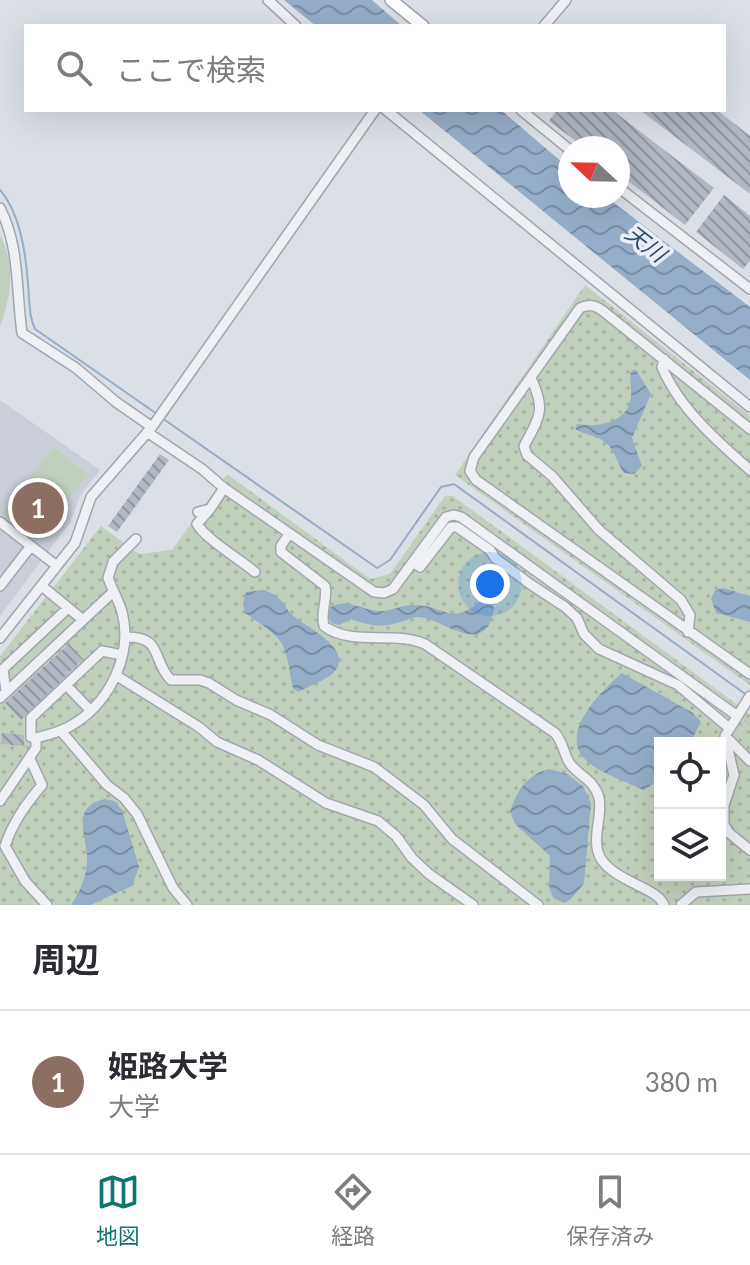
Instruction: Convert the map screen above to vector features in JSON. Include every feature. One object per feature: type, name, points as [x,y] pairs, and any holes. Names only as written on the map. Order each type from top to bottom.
[{"type":"main road","points":[[391,0],[421,24]]},
{"type":"street","points":[[268,0],[294,24]]},
{"type":"street","points":[[546,24],[566,0]]},
{"type":"street","points":[[0,638],[75,543],[91,497],[150,430],[374,112]]},
{"type":"street","points":[[388,112],[750,407]]},
{"type":"street","points":[[523,112],[558,140]]},
{"type":"street","points":[[630,196],[750,289]]},
{"type":"street","points":[[0,208],[14,250],[22,333],[76,368],[224,488],[289,534],[374,592],[384,593],[393,589],[446,517],[461,517],[736,715]]},
{"type":"street","points":[[750,429],[603,311],[587,305],[580,308],[474,457],[470,471],[476,480],[750,674]]},
{"type":"street","points":[[664,359],[662,367],[678,395],[722,446],[750,470]]},
{"type":"street","points":[[531,378],[541,400],[538,420],[524,446],[527,455],[552,476],[599,530],[681,600],[690,615],[688,632]]},
{"type":"street","points":[[224,488],[197,524],[205,536],[255,572]]},
{"type":"street","points":[[198,512],[210,509]]},
{"type":"street","points":[[0,522],[57,566]]},
{"type":"street","points":[[413,562],[420,567],[451,527],[457,527],[565,607],[577,618],[584,634],[599,649],[678,685],[727,732],[750,761]]},
{"type":"street","points":[[289,534],[281,546],[281,552],[325,586],[327,594],[321,616],[324,626],[341,635],[407,639],[425,644],[555,733],[563,742],[570,764],[593,786],[599,799],[596,848],[601,858],[618,876],[656,894],[664,905]]},
{"type":"street","points":[[122,655],[102,651],[31,718],[31,737],[61,731],[79,721],[106,694],[117,676],[122,655],[125,637],[122,612],[108,578],[113,562],[136,539]]},
{"type":"street","points":[[0,586],[31,546]]},
{"type":"street","points":[[43,587],[83,620]]},
{"type":"street","points":[[3,694],[113,592]]},
{"type":"street","points":[[3,694],[3,669],[67,609]]},
{"type":"street","points":[[52,623],[66,637]]},
{"type":"street","points":[[125,637],[140,636],[154,647],[171,680],[209,683],[236,700],[271,715],[318,745],[374,767],[424,805],[452,839],[538,905]]},
{"type":"street","points":[[117,676],[199,727],[217,742],[258,760],[326,803],[378,821],[396,836],[429,874],[473,905]]},
{"type":"street","points":[[67,686],[90,710]]},
{"type":"street","points":[[750,696],[727,732],[734,775],[724,805],[724,825],[750,850]]},
{"type":"street","points":[[61,731],[107,785],[124,798],[137,814],[173,888],[187,905]]},
{"type":"street","points":[[0,801],[30,759],[36,748],[36,738]]},
{"type":"street","points":[[30,759],[42,785],[23,807],[5,846],[25,881],[47,905]]},
{"type":"street","points":[[681,905],[696,892],[750,889]]},
{"type":"shaded area","points":[[0,400],[100,470],[80,496],[71,521],[0,616]]},
{"type":"green space","points":[[0,236],[8,257],[10,281],[0,326]]},
{"type":"green space","points":[[585,285],[750,416],[750,685],[455,475]]},
{"type":"green space","points":[[53,447],[88,474],[37,541],[2,513]]},
{"type":"green space","points":[[227,474],[370,579],[390,574],[445,496],[453,496],[750,714],[750,905],[0,905],[0,656],[101,526],[139,554],[172,550]]},
{"type":"water","points":[[284,0],[372,0],[400,24],[314,24]]},
{"type":"water","name":"天川","points":[[421,112],[503,112],[558,159],[558,208],[621,208],[750,307],[750,380]]},
{"type":"water","points":[[632,370],[636,370],[651,394],[632,438],[642,466],[634,474],[624,473],[606,443],[575,429],[577,424],[595,425],[612,421],[625,411],[631,395]]},
{"type":"water","points":[[723,588],[750,596],[750,622],[716,613],[711,599],[715,590]]},
{"type":"water","points":[[264,590],[280,599],[291,614],[320,634],[335,649],[339,657],[338,666],[332,674],[298,692],[293,688],[281,643],[245,613],[243,603],[246,592]]},
{"type":"water","points":[[485,598],[494,608],[490,624],[482,632],[473,634],[418,617],[381,626],[351,619],[339,625],[331,623],[328,616],[329,608],[342,604],[377,611],[415,605],[457,613],[464,612]]},
{"type":"water","points":[[622,673],[693,713],[701,722],[693,737],[654,737],[654,784],[643,790],[593,766],[579,750],[579,726],[604,690]]},
{"type":"water","points":[[549,769],[567,774],[583,786],[591,803],[584,884],[564,903],[553,898],[549,886],[550,856],[515,824],[510,811],[524,784],[534,775]]},
{"type":"water","points":[[105,799],[114,801],[122,810],[139,867],[132,886],[90,905],[71,905],[82,885],[86,869],[84,816],[94,803]]},
{"type":"building","points":[[556,112],[615,112],[714,188],[685,225],[630,182],[630,136],[569,136],[549,121]]},
{"type":"building","points":[[643,112],[720,112],[750,136],[750,194]]},
{"type":"building","points":[[724,195],[750,216],[750,261],[743,269],[696,232]]},
{"type":"building","points":[[160,454],[169,460],[117,532],[108,526]]},
{"type":"building","points":[[69,644],[83,659],[21,720],[5,703]]},
{"type":"building","points":[[2,733],[24,735],[24,746],[1,744]]},
{"type":"waterway","points":[[0,190],[19,227],[27,271],[30,314],[35,329],[157,414]]},
{"type":"waterway","points":[[162,418],[377,568],[390,560],[441,487],[454,484],[748,696]]},
{"type":"place","name":"姫路大学","points":[[38,508]]}]
